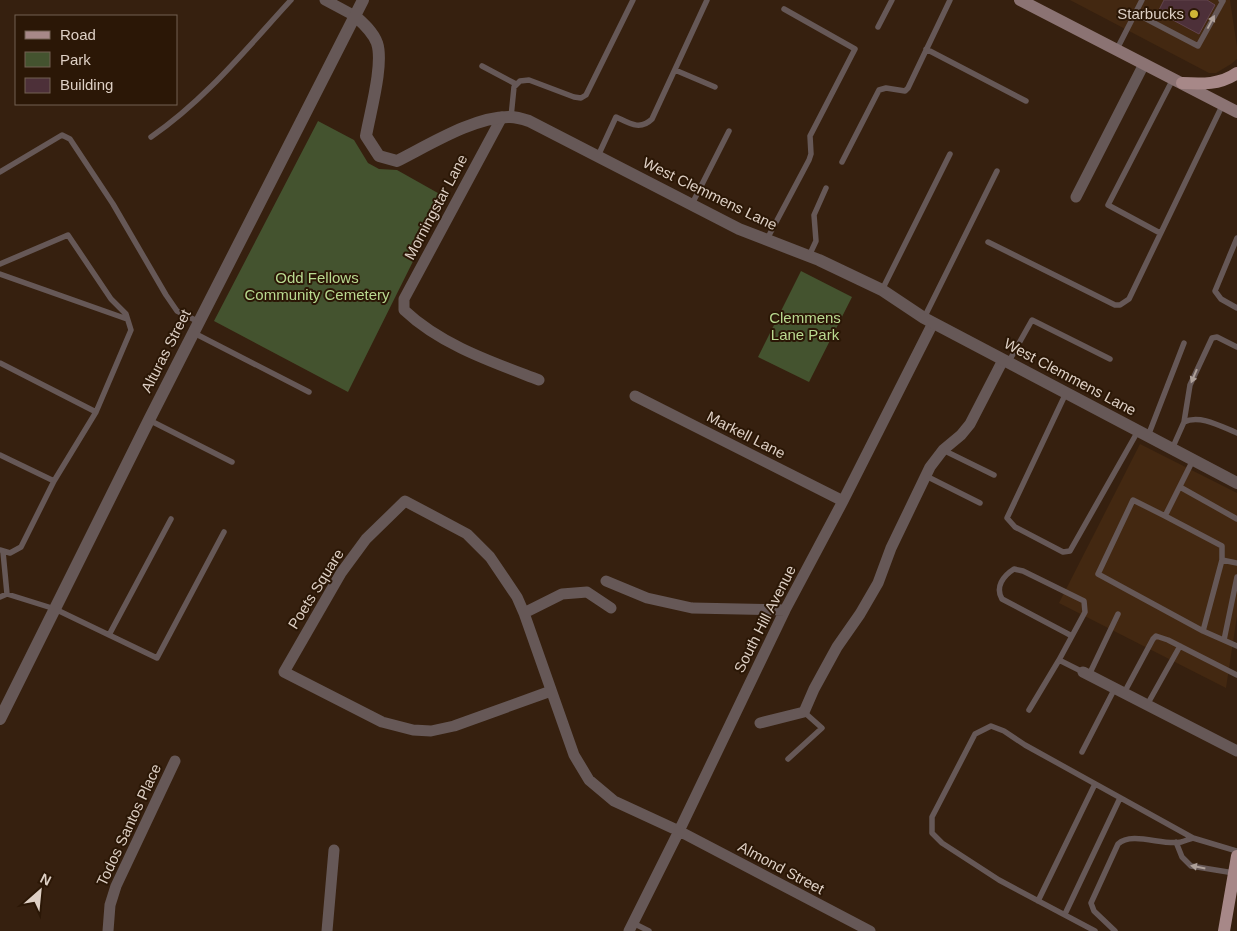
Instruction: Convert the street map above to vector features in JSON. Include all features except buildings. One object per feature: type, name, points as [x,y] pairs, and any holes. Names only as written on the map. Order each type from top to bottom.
[{"type":"main road","points":[[1022,0],[1237,112]]},
{"type":"main road","points":[[1178,81],[1206,84],[1226,80],[1237,73]]},
{"type":"main road","points":[[1224,931],[1237,856]]},
{"type":"street","name":"West Clemmens Lane","points":[[325,0],[364,23],[377,43],[379,65],[366,136],[378,156],[397,161],[472,124],[506,117],[529,121],[738,229],[809,256],[882,290],[929,321],[1237,483]]},
{"type":"street","name":"Alturas Street","points":[[0,719],[149,420],[363,0]]},
{"type":"street","points":[[1076,197],[1144,64]]},
{"type":"street","name":"Morningstar Lane","points":[[506,117],[404,299],[404,310],[419,324],[479,358],[538,380]]},
{"type":"street","name":"South Hill Avenue","points":[[631,927],[785,610],[843,501],[929,321]]},
{"type":"street","points":[[760,723],[804,712],[837,647],[860,614],[878,583],[891,548],[930,467],[943,450],[970,424],[1006,361]]},
{"type":"street","name":"Markell Lane","points":[[635,396],[843,501]]},
{"type":"street","name":"Poets Square","points":[[551,691],[454,726],[431,731],[413,730],[382,722],[284,672],[341,573],[366,539],[405,501],[467,534],[490,557],[517,597],[524,613],[574,755],[589,780],[614,801],[679,831]]},
{"type":"street","points":[[606,581],[647,598],[692,608],[785,610]]},
{"type":"street","points":[[524,613],[562,594],[587,592],[612,608]]},
{"type":"street","points":[[1086,674],[1237,751]]},
{"type":"street","name":"Todos Santos Place","points":[[108,931],[110,905],[116,886],[175,761]]},
{"type":"street","name":"Almond Street","points":[[679,831],[870,931]]},
{"type":"street","points":[[327,931],[334,850]]},
{"type":"lane","points":[[151,137],[175,121],[208,91],[291,0]]},
{"type":"lane","points":[[506,117],[514,87],[516,84],[528,80],[581,98],[586,95],[633,0]]},
{"type":"lane","points":[[598,156],[616,117],[635,126],[647,124],[652,119],[707,0]]},
{"type":"lane","points":[[878,27],[892,0]]},
{"type":"lane","points":[[842,162],[879,90],[886,88],[905,91],[908,88],[950,0]]},
{"type":"lane","points":[[1117,50],[1142,0]]},
{"type":"lane","points":[[1135,13],[1198,46],[1223,1],[1221,0]]},
{"type":"lane","points":[[766,241],[810,160],[810,136],[855,49],[784,9]]},
{"type":"lane","points":[[926,49],[1026,101]]},
{"type":"lane","points":[[482,66],[516,84]]},
{"type":"lane","points":[[675,70],[715,87]]},
{"type":"lane","points":[[1160,233],[1108,205],[1178,81]]},
{"type":"lane","points":[[988,242],[1115,305],[1120,305],[1129,299],[1223,104]]},
{"type":"lane","points":[[692,204],[729,131]]},
{"type":"lane","points":[[0,172],[62,135],[70,139],[113,204],[177,311],[196,327],[309,392]]},
{"type":"lane","points":[[882,290],[950,154]]},
{"type":"lane","points":[[929,321],[998,171]]},
{"type":"lane","points":[[809,256],[816,241],[814,216],[826,188]]},
{"type":"lane","points":[[0,264],[68,235],[111,298],[126,314],[131,330],[96,412],[54,481],[20,547],[10,553],[1,551],[7,594]]},
{"type":"lane","points":[[1237,238],[1215,292],[1221,299],[1237,308]]},
{"type":"lane","points":[[0,274],[127,318]]},
{"type":"lane","points":[[1006,361],[1032,320],[1110,359]]},
{"type":"lane","points":[[1172,449],[1184,422],[1190,385],[1212,338],[1217,337],[1237,347]]},
{"type":"lane","points":[[1066,394],[1006,518],[1016,527],[1063,552],[1070,552],[1143,434],[1184,343]]},
{"type":"lane","points":[[0,363],[96,412]]},
{"type":"lane","points":[[1184,422],[1196,419],[1237,432]]},
{"type":"lane","points":[[149,420],[232,462]]},
{"type":"lane","points":[[943,450],[994,475]]},
{"type":"lane","points":[[0,455],[54,481]]},
{"type":"lane","points":[[1165,516],[1193,460]]},
{"type":"lane","points":[[926,476],[980,502]]},
{"type":"lane","points":[[1180,487],[1237,519]]},
{"type":"lane","points":[[1203,631],[1222,560],[1222,546],[1133,500],[1098,574],[1203,631],[1237,646]]},
{"type":"lane","points":[[109,635],[170,520]]},
{"type":"lane","points":[[0,597],[7,594],[55,610],[157,658],[224,532]]},
{"type":"lane","points":[[1222,560],[1237,563]]},
{"type":"lane","points":[[1029,710],[1072,636],[1085,612],[1084,601],[1023,571],[1014,569],[1006,574],[998,593],[1002,599],[1072,636]]},
{"type":"lane","points":[[1224,640],[1237,577]]},
{"type":"lane","points":[[1058,660],[1086,674],[1118,614]]},
{"type":"lane","points":[[1082,752],[1119,691],[1156,636],[1237,675]]},
{"type":"lane","points":[[1147,705],[1180,646]]},
{"type":"lane","points":[[788,759],[822,728],[804,712]]},
{"type":"lane","points":[[1095,931],[999,880],[942,844],[932,834],[932,817],[975,734],[991,726],[1004,731],[1024,746],[1193,838],[1237,851]]},
{"type":"lane","points":[[1038,901],[1095,784]]},
{"type":"lane","points":[[1065,914],[1120,798]]},
{"type":"lane","points":[[1115,931],[1094,912],[1090,903],[1118,844],[1126,839],[1133,838],[1166,843],[1182,842],[1193,838]]},
{"type":"lane","points":[[1176,842],[1182,856],[1191,866],[1234,873]]},
{"type":"lane","points":[[631,927],[649,931]]},
{"type":"shaded area","points":[[1070,0],[1230,0],[1237,59],[1216,73],[1209,73]]},
{"type":"shaded area","points":[[1140,444],[1237,493],[1237,616],[1226,688],[1059,603]]},
{"type":"green space","name":"Odd Fellows Community Cemetery","points":[[318,121],[354,140],[368,163],[379,169],[397,170],[445,197],[348,392],[214,321]]},
{"type":"green space","name":"Clemmens Lane Park","points":[[801,271],[852,297],[809,382],[758,357]]},
{"type":"place","name":"Starbucks","points":[[1194,14]]}]
